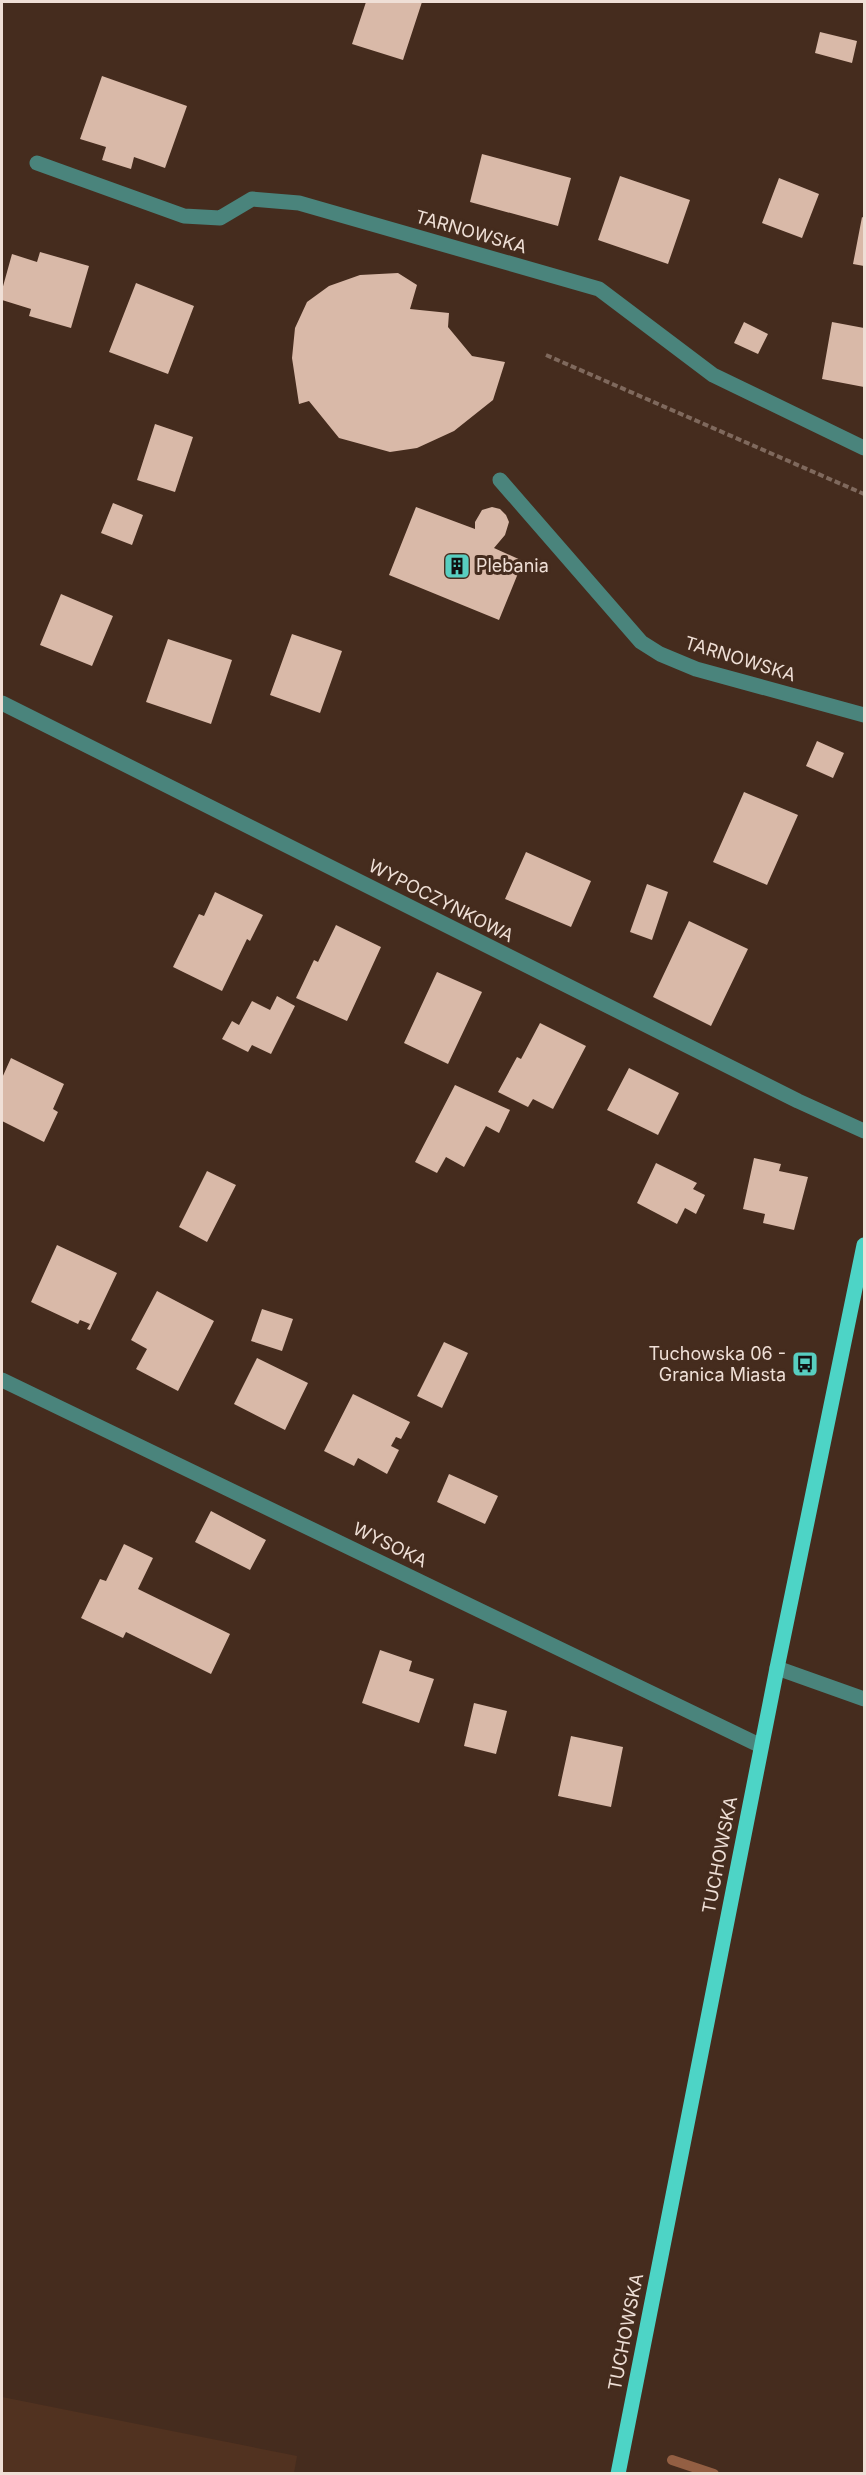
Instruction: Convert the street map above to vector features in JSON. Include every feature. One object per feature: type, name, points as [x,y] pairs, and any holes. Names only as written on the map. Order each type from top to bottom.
[{"type":"main road","name":"TUCHOWSKA","points":[[618,2474],[777,1668],[864,1245]]},
{"type":"street","name":"TARNOWSKA","points":[[37,163],[183,216],[219,218],[252,199],[299,202],[598,289],[713,375],[864,448]]},
{"type":"street","name":"TARNOWSKA","points":[[500,480],[641,642],[660,654],[696,669],[864,715]]},
{"type":"street","name":"WYPOCZYNKOWA","points":[[2,703],[787,1096],[864,1131]]},
{"type":"street","name":"WYSOKA","points":[[2,1380],[762,1746]]},
{"type":"street","points":[[777,1668],[864,1699]]},
{"type":"path","points":[[546,355],[864,494]]},
{"type":"shaded area","points":[[2,2397],[297,2456],[294,2473],[2,2473]]},
{"type":"building","points":[[366,2],[422,2],[403,60],[352,44]]},
{"type":"building","points":[[820,32],[857,41],[852,63],[815,53]]},
{"type":"building","points":[[102,76],[187,106],[165,168],[134,157],[131,169],[102,160],[106,147],[80,139]]},
{"type":"building","points":[[482,154],[571,178],[558,226],[470,202]]},
{"type":"building","points":[[620,176],[690,200],[668,264],[598,240]]},
{"type":"building","points":[[779,178],[819,194],[802,238],[762,223]]},
{"type":"building","points":[[862,217],[864,218],[864,266],[853,264]]},
{"type":"building","points":[[40,252],[89,266],[71,328],[29,316],[31,309],[2,300],[2,290],[12,254],[37,262]]},
{"type":"building","points":[[398,273],[417,285],[410,309],[449,313],[448,327],[472,356],[505,362],[493,400],[454,431],[417,448],[390,452],[339,438],[309,401],[299,404],[292,358],[295,328],[307,302],[329,286],[360,275]]},
{"type":"building","points":[[136,283],[194,306],[168,374],[109,352]]},
{"type":"building","points":[[744,322],[768,334],[758,354],[734,343]]},
{"type":"building","points":[[832,322],[864,328],[864,387],[822,379]]},
{"type":"building","points":[[155,424],[193,437],[175,492],[137,480]]},
{"type":"building","points":[[113,503],[143,515],[132,545],[101,533]]},
{"type":"building","name":"Plebania","points":[[416,507],[475,529],[475,522],[482,510],[492,507],[500,509],[506,515],[509,522],[505,535],[494,548],[523,561],[499,620],[389,575]]},
{"type":"building","points":[[61,594],[113,616],[92,666],[40,645]]},
{"type":"building","points":[[292,634],[342,651],[320,713],[270,695]]},
{"type":"building","points":[[168,639],[232,660],[211,724],[146,702]]},
{"type":"building","points":[[817,741],[844,753],[833,778],[806,766]]},
{"type":"building","points":[[744,792],[798,815],[767,885],[713,862]]},
{"type":"building","points":[[526,852],[591,881],[571,927],[505,899]]},
{"type":"building","points":[[647,884],[668,892],[652,940],[630,932]]},
{"type":"building","points":[[215,892],[263,915],[250,941],[247,939],[222,991],[173,967],[199,914],[204,916]]},
{"type":"building","points":[[689,921],[748,949],[711,1026],[653,997]]},
{"type":"building","points":[[336,925],[381,947],[347,1021],[296,998],[314,960],[318,962]]},
{"type":"building","points":[[437,972],[482,992],[448,1064],[404,1043]]},
{"type":"building","points":[[277,996],[295,1006],[271,1054],[252,1045],[248,1052],[222,1039],[232,1021],[239,1025],[252,1001],[270,1010]]},
{"type":"building","points":[[540,1023],[586,1046],[553,1109],[533,1099],[528,1107],[498,1092],[517,1057],[521,1059]]},
{"type":"building","points":[[11,1058],[64,1084],[53,1109],[58,1112],[44,1142],[2,1121],[2,1078]]},
{"type":"building","points":[[629,1068],[679,1093],[658,1135],[607,1110]]},
{"type":"building","points":[[455,1085],[510,1110],[499,1133],[486,1126],[464,1167],[446,1157],[437,1173],[415,1162]]},
{"type":"building","points":[[754,1158],[781,1164],[779,1171],[808,1177],[794,1230],[763,1223],[765,1214],[743,1209]]},
{"type":"building","points":[[656,1163],[697,1183],[693,1189],[705,1195],[696,1214],[685,1208],[677,1224],[637,1203]]},
{"type":"building","points":[[207,1171],[236,1185],[207,1242],[179,1227]]},
{"type":"building","points":[[57,1245],[117,1273],[90,1330],[87,1329],[90,1324],[80,1320],[78,1324],[31,1302]]},
{"type":"building","points":[[157,1291],[214,1321],[178,1391],[136,1369],[147,1349],[131,1340]]},
{"type":"building","points":[[262,1309],[293,1319],[282,1351],[251,1341]]},
{"type":"building","points":[[444,1342],[468,1353],[442,1408],[417,1396]]},
{"type":"building","points":[[257,1358],[308,1383],[285,1430],[234,1404]]},
{"type":"building","points":[[353,1394],[410,1422],[401,1439],[396,1437],[391,1446],[399,1450],[387,1474],[358,1458],[354,1466],[324,1451]]},
{"type":"building","points":[[449,1474],[498,1496],[485,1524],[437,1502]]},
{"type":"building","points":[[211,1511],[266,1540],[250,1570],[195,1542]]},
{"type":"building","points":[[124,1544],[153,1558],[138,1589],[230,1634],[211,1674],[126,1632],[123,1638],[81,1618],[100,1579],[106,1581]]},
{"type":"building","points":[[380,1650],[412,1661],[409,1671],[434,1679],[419,1723],[362,1703]]},
{"type":"building","points":[[474,1703],[507,1711],[496,1754],[464,1746]]},
{"type":"building","points":[[571,1736],[623,1747],[611,1807],[558,1796]]},
{"type":"waterway","points":[[672,2460],[714,2474]]},
{"type":"place","name":"Plebania","points":[[457,566]]},
{"type":"place","name":"Tuchowska 06 - Granica Miasta","points":[[805,1364]]}]
